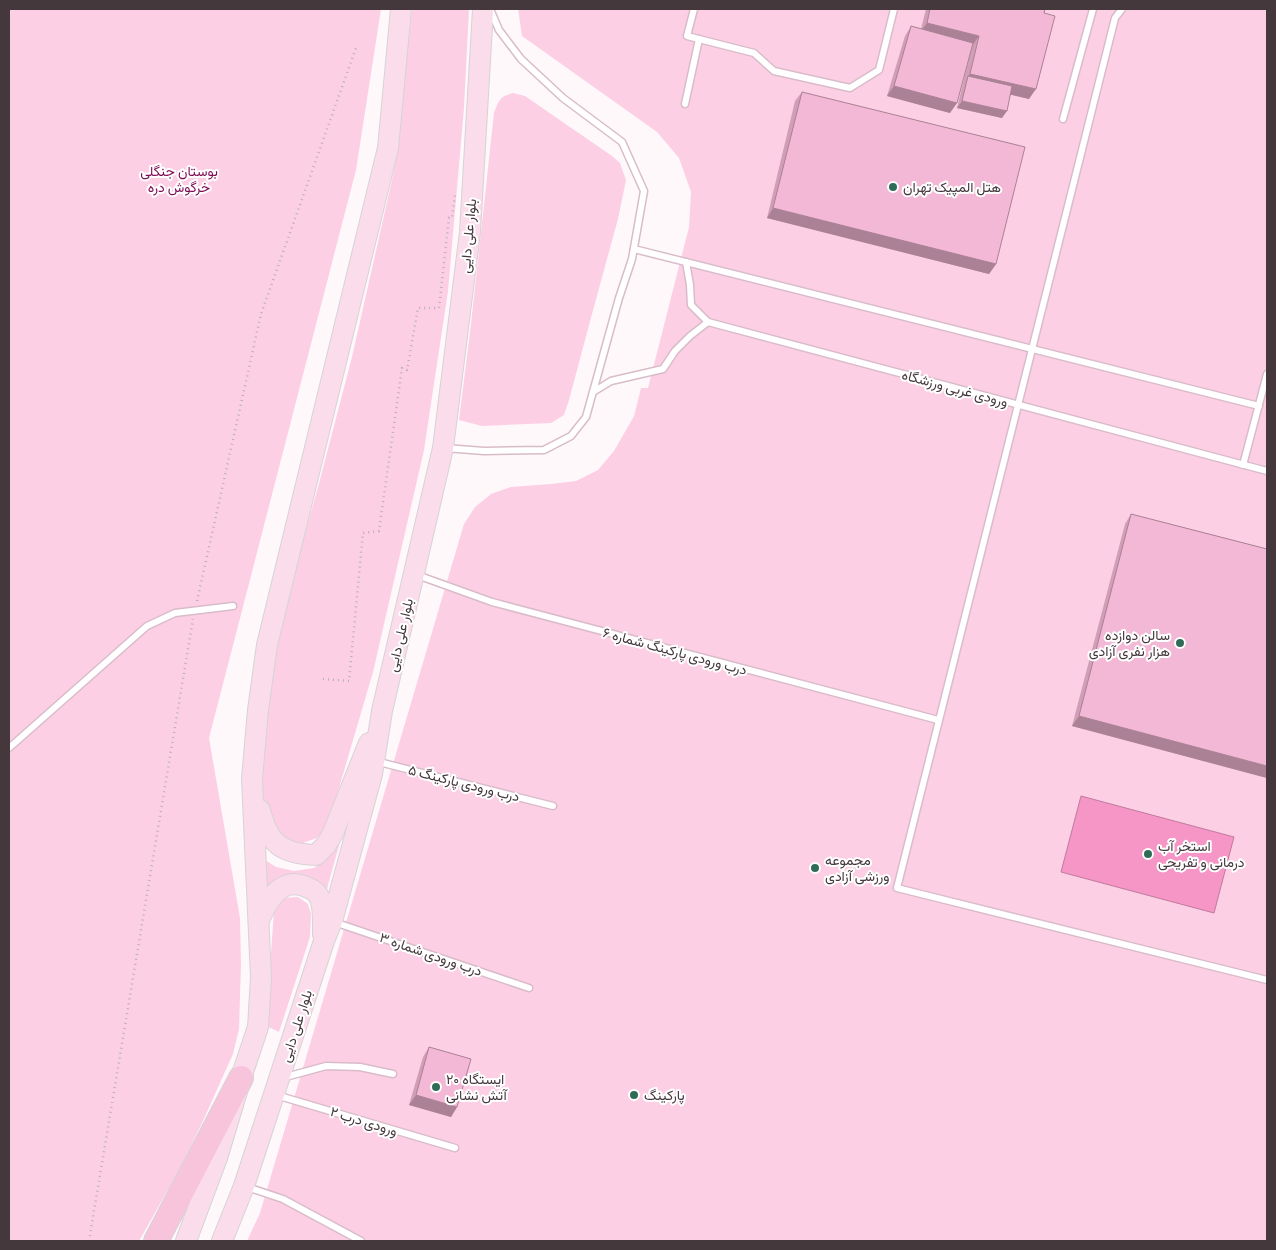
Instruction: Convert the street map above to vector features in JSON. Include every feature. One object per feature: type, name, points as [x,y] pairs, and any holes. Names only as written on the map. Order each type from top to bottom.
[{"type":"highway","points":[[156,1241],[241,1078]]},
{"type":"main road","points":[[186,1241],[217,1158],[258,1027],[261,978],[252,779],[266,645],[388,148],[401,9]]},
{"type":"main road","name":"بلوار علی دایی","points":[[222,1241],[244,1186],[332,921],[372,774],[382,711],[443,448],[470,232],[483,9]]},
{"type":"main road","points":[[252,779],[262,818],[270,837],[282,848],[301,855],[316,856],[326,845],[333,833],[382,711]]},
{"type":"main road","points":[[258,920],[272,896],[280,888],[293,884],[300,885],[317,894],[321,903],[324,941]]},
{"type":"lane","points":[[443,448],[484,451],[544,450],[571,436],[586,416],[619,298],[632,259],[644,191],[622,142],[563,98],[521,59],[499,30],[490,9]]},
{"type":"lane","points":[[694,9],[687,36],[754,53],[774,71],[850,88],[879,70],[894,9]]},
{"type":"lane","points":[[1063,119],[1093,9]]},
{"type":"lane","points":[[1122,9],[1115,18],[897,888],[1267,980]]},
{"type":"lane","points":[[685,104],[699,39]]},
{"type":"lane","points":[[634,249],[1259,406]]},
{"type":"lane","points":[[593,392],[611,381],[663,369],[675,351],[708,322],[691,305],[686,262]]},
{"type":"lane","name":"ورودی غربی ورزشگاه","points":[[708,322],[1267,471]]},
{"type":"lane","points":[[1243,465],[1267,374]]},
{"type":"lane","name":"درب ورودی پارکینگ شماره ۶","points":[[414,574],[492,602],[938,720]]},
{"type":"lane","points":[[9,748],[147,626],[175,613],[233,606]]},
{"type":"lane","name":"درب ورودی پارکینگ ۵","points":[[374,761],[553,806]]},
{"type":"lane","name":"درب ورودی شماره ۳","points":[[332,921],[529,988]]},
{"type":"lane","points":[[276,1086],[326,1066],[360,1067],[393,1074]]},
{"type":"lane","name":"ورودی درب ۲","points":[[276,1086],[455,1148]]},
{"type":"lane","points":[[244,1186],[283,1199],[361,1241]]},
{"type":"path","points":[[90,1241],[194,610],[261,314],[357,45]]},
{"type":"path","points":[[323,679],[350,680],[363,533],[380,531],[402,368],[408,370],[418,308],[439,308],[449,218],[452,218],[455,190]]},
{"type":"green space","name":"بوستان جنگلی خرگوش دره","points":[[9,9],[381,9],[356,170],[209,738],[240,918],[239,1029],[233,1054],[202,1123],[177,1174],[139,1241],[9,1241]]},
{"type":"green space","points":[[412,9],[469,9],[464,108],[448,291],[424,450],[373,672],[329,822],[317,838],[300,844],[285,838],[268,816],[260,785],[267,700],[287,595],[317,491],[352,357],[394,171]]},
{"type":"green space","name":"مجموعه ورزشی آزادی","points":[[518,9],[1267,9],[1267,1241],[247,1241],[260,1213],[464,524],[475,507],[491,494],[511,487],[576,481],[598,470],[614,451],[634,416],[641,388],[648,388],[689,227],[691,192],[679,158],[657,132],[522,36]]},
{"type":"green space","points":[[513,93],[525,96],[612,156],[620,163],[626,180],[618,219],[564,415],[551,423],[482,426],[459,420],[494,113],[500,100]]},
{"type":"green space","points":[[342,835],[325,896],[319,888],[264,897],[257,855],[276,867],[294,871],[314,868],[327,859]]},
{"type":"green space","points":[[298,897],[308,904],[311,914],[310,937],[279,1032],[266,1026],[274,910],[284,898]]},
{"type":"shaded area","name":"استخر آب درمانی و تفریحی","points":[[1081,796],[1234,837],[1214,913],[1061,872]]},
{"type":"building","points":[[930,9],[1045,9],[1044,13],[1055,16],[1036,89],[970,74],[979,36],[927,23]]},
{"type":"building","points":[[911,26],[973,43],[957,103],[894,86]]},
{"type":"building","points":[[968,76],[1012,86],[1007,111],[962,101]]},
{"type":"building","name":"هتل المپیک تهران","points":[[802,92],[1025,147],[996,264],[773,208]]},
{"type":"building","name":"سالن دوازده هزار نفری آزادی","points":[[1131,514],[1267,549],[1267,766],[1079,716]]},
{"type":"building","points":[[429,1047],[471,1059],[457,1107],[416,1095]]},
{"type":"place","name":"هتل المپیک تهران","points":[[893,187]]},
{"type":"place","name":"سالن دوازده هزار نفری آزادی","points":[[1180,643]]},
{"type":"place","name":"استخر آب درمانی و تفریحی","points":[[1148,854]]},
{"type":"place","name":"مجموعه ورزشی آزادی","points":[[815,868]]},
{"type":"place","name":"ایستگاه ۲۰ آتش نشانی","points":[[436,1087]]},
{"type":"place","name":"پارکینگ","points":[[634,1095]]}]
